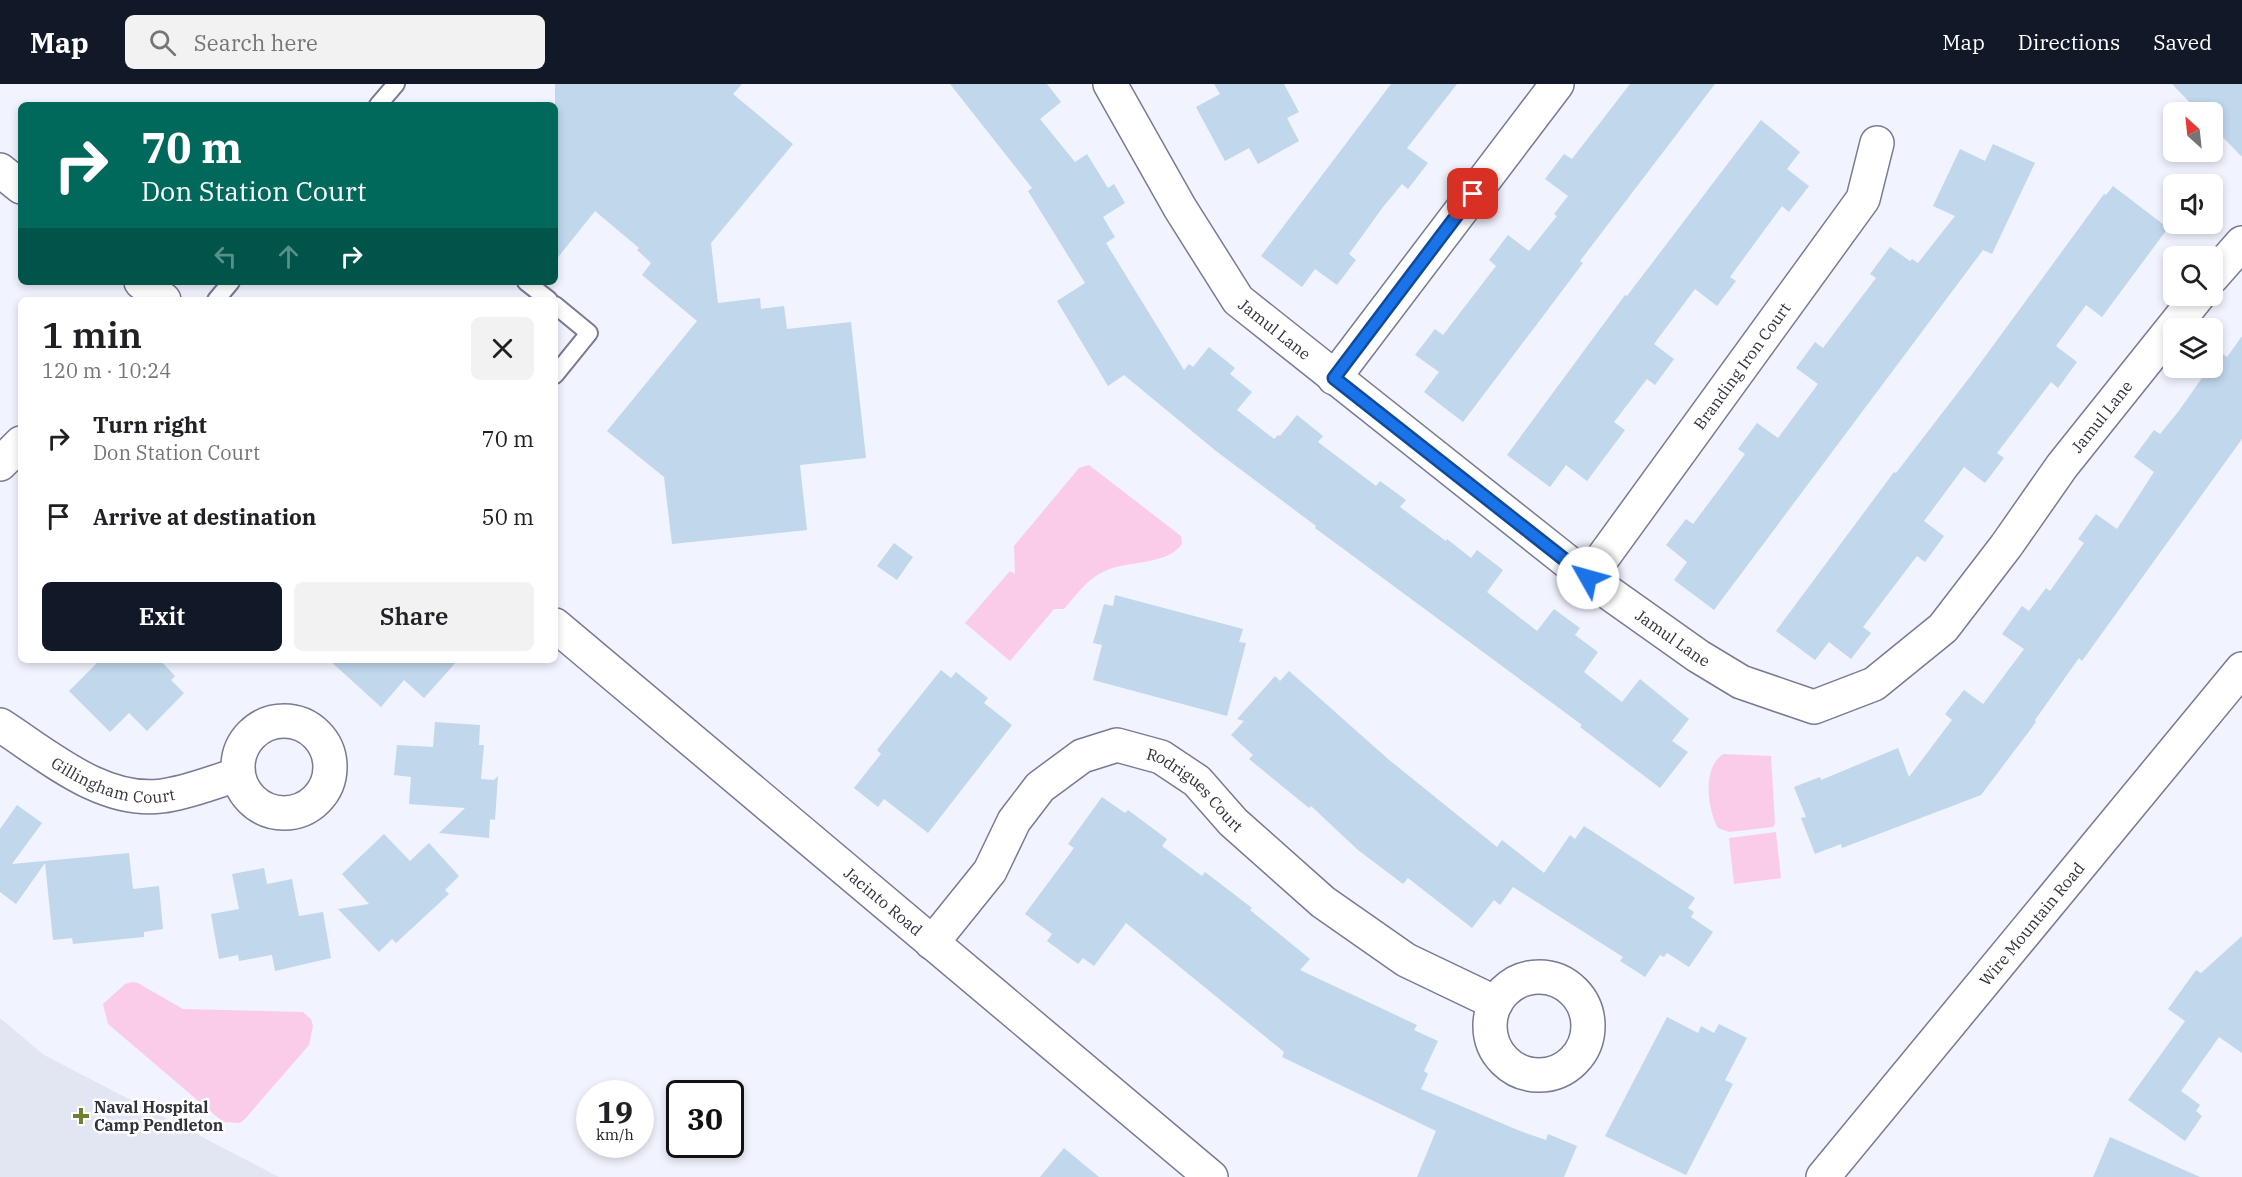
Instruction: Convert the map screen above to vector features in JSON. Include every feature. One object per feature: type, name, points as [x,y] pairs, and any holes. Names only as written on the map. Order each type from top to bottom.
[{"type":"street","name":"Jamul Lane","points":[[1110,84],[1180,208],[1238,300],[1588,578],[1698,656],[1741,682],[1814,707],[1874,684],[1943,628],[2062,466],[2190,306]]},
{"type":"street","points":[[1334,378],[1557,84]]},
{"type":"street","name":"Branding Iron Court","points":[[1588,578],[1863,199],[1877,143]]},
{"type":"street","points":[[0,170],[18,185]]},
{"type":"street","points":[[2223,265],[2242,243]]},
{"type":"street","points":[[0,464],[18,446]]},
{"type":"street","name":"Jacinto Road","points":[[558,628],[1211,1177]]},
{"type":"street","name":"Wire Mountain Road","points":[[1823,1177],[2242,669]]},
{"type":"street","name":"Gillingham Court","points":[[0,725],[94,785],[127,795],[161,796],[237,775]]},
{"type":"street","name":"Rodrigues Court","points":[[932,943],[990,871],[1014,821],[1040,787],[1082,756],[1117,746],[1161,757],[1197,781],[1233,822],[1323,902],[1406,960],[1496,1003]]},
{"type":"lane","points":[[381,102],[396,84]]},
{"type":"lane","points":[[218,297],[228,285]]},
{"type":"lane","points":[[530,285],[545,297]]},
{"type":"lane","points":[[558,307],[589,333],[558,371]]},
{"type":"shaded area","points":[[1089,465],[1181,536],[1182,544],[1166,556],[1114,568],[1093,578],[1064,609],[1054,609],[1010,661],[965,623],[1010,571],[1015,574],[1014,546],[1079,468]]},
{"type":"shaded area","points":[[1724,754],[1771,756],[1775,823],[1773,827],[1729,832],[1718,828],[1711,810],[1709,788],[1712,768]]},
{"type":"shaded area","points":[[1776,832],[1781,878],[1734,884],[1729,838]]},
{"type":"shaded area","points":[[138,983],[183,1009],[303,1012],[311,1019],[313,1026],[309,1045],[245,1119],[240,1123],[223,1122],[108,1024],[103,1004],[125,984]]},
{"type":"shaded area","name":"Naval Hospital Camp Pendleton","points":[[0,1018],[44,1055],[279,1177],[0,1177]]},
{"type":"building","points":[[555,84],[742,84],[733,94],[793,144],[711,243],[718,303],[760,298],[761,309],[784,306],[787,329],[851,322],[866,458],[800,465],[807,530],[672,544],[664,477],[607,431],[697,321],[642,275],[651,263],[637,250],[639,248],[595,211],[558,257],[558,102],[555,102]]},
{"type":"building","points":[[950,84],[1047,84],[1061,102],[1040,119],[1075,162],[1087,154],[1108,188],[1114,184],[1125,203],[1103,217],[1115,237],[1106,243],[1184,370],[1189,364],[1193,367],[1209,347],[1235,368],[1230,374],[1252,392],[1237,410],[1274,439],[1280,436],[1297,415],[1323,436],[1318,442],[1376,486],[1380,481],[1406,500],[1400,507],[1471,558],[1477,550],[1503,570],[1487,592],[1537,631],[1554,609],[1580,628],[1575,635],[1598,652],[1584,672],[1622,702],[1640,679],[1689,719],[1672,741],[1688,752],[1660,788],[1580,727],[1582,725],[1315,528],[1316,526],[1216,451],[1124,375],[1108,386],[1057,301],[1085,283],[1028,191],[1032,188]]},
{"type":"building","points":[[1214,84],[1284,84],[1299,112],[1287,118],[1299,141],[1258,164],[1249,148],[1225,161],[1196,107],[1220,94]]},
{"type":"building","points":[[1391,84],[1457,84],[1407,148],[1428,163],[1408,189],[1402,184],[1383,207],[1349,254],[1356,260],[1337,285],[1315,269],[1302,287],[1261,256]]},
{"type":"building","points":[[1630,84],[1715,84],[1580,261],[1583,263],[1463,422],[1424,392],[1439,372],[1415,355],[1435,329],[1443,335],[1496,266],[1489,260],[1508,235],[1529,251],[1557,216],[1554,214],[1568,196],[1545,179],[1564,154],[1572,159]]},
{"type":"building","points":[[2172,84],[2242,84],[2242,157],[2223,137],[2223,102],[2189,102]]},
{"type":"building","points":[[1761,120],[1800,152],[1787,169],[1809,186],[1789,212],[1782,206],[1730,277],[1736,281],[1717,306],[1695,289],[1654,344],[1674,359],[1655,385],[1647,379],[1614,422],[1625,430],[1587,481],[1566,465],[1550,487],[1507,455],[1625,295],[1627,296]]},
{"type":"building","points":[[1993,144],[2035,163],[1992,254],[1983,250],[1714,610],[1674,580],[1687,562],[1666,545],[1686,519],[1693,524],[1726,480],[1745,454],[1738,449],[1757,423],[1778,438],[1818,384],[1796,368],[1815,342],[1823,348],[1876,278],[1870,274],[1890,247],[1910,261],[1912,259],[1918,263],[1955,216],[1933,206],[1960,149],[1985,161]]},
{"type":"building","points":[[2113,186],[2163,224],[2164,234],[2102,317],[2086,305],[2056,346],[2077,362],[2058,388],[2051,382],[1997,453],[2004,458],[1985,483],[1964,467],[1924,521],[1944,536],[1925,562],[1917,556],[1863,627],[1871,633],[1851,659],[1829,642],[1815,660],[1776,631],[1894,472],[1896,473],[1973,373],[2104,194],[2106,195]]},
{"type":"building","points":[[2242,336],[2242,439],[2082,661],[2079,658],[2035,720],[2036,722],[1981,795],[1842,848],[1841,844],[1815,854],[1801,818],[1806,817],[1794,787],[1820,777],[1821,780],[1898,748],[1909,777],[1952,720],[1945,714],[1964,690],[1983,704],[2024,649],[2002,634],[2022,606],[2029,611],[2046,588],[2050,591],[2084,543],[2078,539],[2096,514],[2117,529],[2154,472],[2134,457],[2154,430],[2160,434],[2202,378],[2223,378],[2223,354],[2227,357]]},
{"type":"building","points":[[894,543],[913,557],[897,580],[877,566]]},
{"type":"building","points":[[1115,595],[1243,629],[1239,642],[1246,643],[1227,716],[1093,680],[1102,645],[1093,643],[1104,604],[1113,606]]},
{"type":"building","points":[[97,663],[163,663],[175,676],[171,680],[184,693],[147,731],[129,713],[110,732],[69,691]]},
{"type":"building","points":[[332,663],[455,663],[424,698],[404,680],[381,707]]},
{"type":"building","points":[[941,670],[951,678],[956,672],[988,698],[984,703],[1012,725],[928,833],[884,799],[878,807],[854,788],[881,754],[877,750]]},
{"type":"building","points":[[1289,671],[1388,759],[1497,847],[1502,840],[1544,873],[1570,835],[1575,839],[1584,826],[1695,898],[1688,908],[1694,912],[1691,917],[1713,932],[1689,967],[1667,953],[1664,957],[1660,955],[1645,977],[1620,961],[1623,957],[1513,887],[1500,905],[1494,900],[1472,928],[1408,878],[1403,884],[1358,850],[1311,806],[1309,808],[1249,759],[1253,755],[1231,735],[1244,721],[1237,719],[1275,676],[1280,681]]},
{"type":"building","points":[[435,722],[480,725],[479,745],[484,745],[481,779],[494,780],[498,776],[495,820],[490,819],[489,838],[439,833],[465,808],[409,804],[411,777],[394,775],[397,745],[433,747]]},
{"type":"building","points":[[1102,797],[1125,813],[1128,810],[1167,839],[1162,846],[1202,876],[1205,872],[1252,908],[1250,910],[1310,959],[1300,970],[1417,1025],[1414,1030],[1438,1041],[1424,1071],[1428,1074],[1421,1089],[1520,1131],[1546,1140],[1548,1134],[1577,1146],[1564,1177],[1417,1177],[1436,1131],[1282,1057],[1284,1052],[1126,923],[1094,966],[1083,958],[1078,964],[1047,941],[1052,934],[1025,914],[1074,848],[1068,844]]},
{"type":"building","points":[[17,805],[42,823],[12,864],[129,853],[133,889],[159,886],[163,929],[144,932],[144,937],[73,944],[72,938],[53,940],[45,863],[16,904],[0,892],[0,829]]},
{"type":"building","points":[[384,834],[410,861],[429,843],[459,876],[445,890],[449,894],[396,943],[392,939],[379,952],[338,909],[369,904],[342,874]]},
{"type":"building","points":[[264,868],[267,884],[292,879],[299,916],[323,912],[331,958],[275,971],[272,955],[239,961],[238,955],[219,959],[211,914],[239,909],[232,874]]},
{"type":"building","points":[[2242,936],[2242,1053],[2219,1037],[2181,1091],[2200,1105],[2196,1111],[2202,1116],[2185,1141],[2128,1100],[2185,1021],[2168,1009],[2196,970],[2201,973]]},
{"type":"building","points":[[1667,1017],[1698,1033],[1701,1026],[1714,1033],[1719,1024],[1747,1038],[1725,1080],[1733,1084],[1686,1175],[1605,1136]]},
{"type":"building","points":[[2110,1137],[2200,1177],[2093,1177]]},
{"type":"building","points":[[1064,1148],[1099,1177],[1040,1177]]},
{"type":"place","name":"Naval Hospital Camp Pendleton","points":[[81,1116]]},
{"type":"route","points":[[1473,194],[1334,378],[1588,578]]}]
